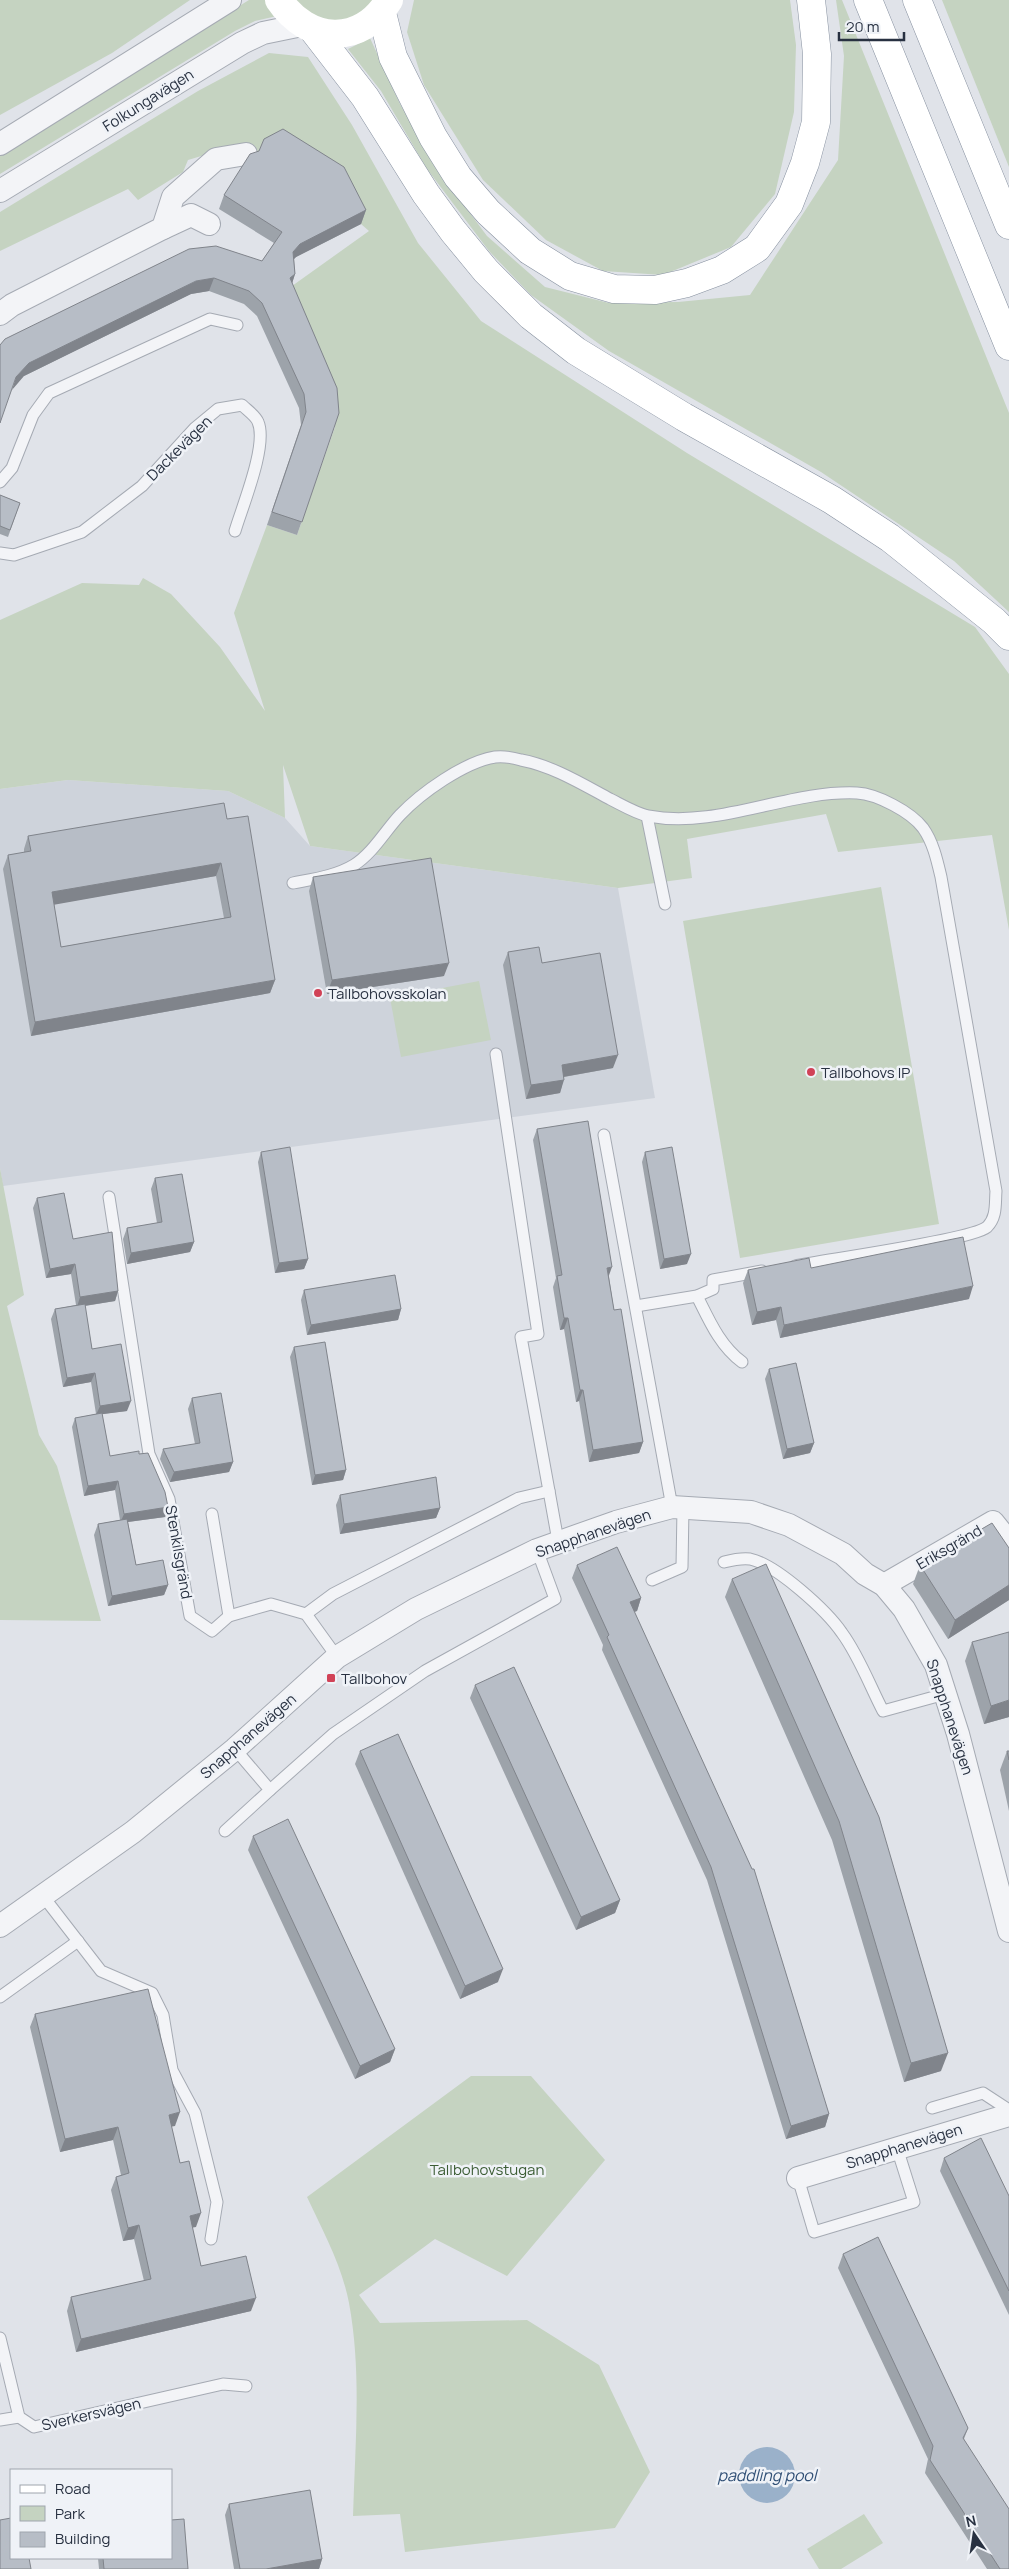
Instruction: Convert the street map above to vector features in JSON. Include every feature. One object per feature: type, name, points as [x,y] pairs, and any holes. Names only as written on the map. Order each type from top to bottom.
[{"type":"main road","points":[[279,0],[289,14],[308,28],[365,97],[426,194],[453,231],[486,270],[531,316],[576,351],[684,416],[832,500],[890,538],[994,621],[1009,636]]},
{"type":"main road","points":[[386,6],[393,57],[433,137],[458,177],[488,212],[530,251],[570,276],[614,289],[655,290],[687,283],[722,270],[757,248],[789,204],[805,163],[816,122],[817,54],[811,0]]},
{"type":"main road","points":[[868,0],[1009,346]]},
{"type":"main road","points":[[917,0],[1009,225]]},
{"type":"main road","points":[[308,28],[332,34],[351,32],[368,25],[386,6]]},
{"type":"street","points":[[0,144],[230,0]]},
{"type":"street","name":"Folkungavägen","points":[[0,191],[242,43],[263,33],[308,28]]},
{"type":"street","points":[[163,228],[173,196],[216,159],[246,154]]},
{"type":"street","points":[[0,314],[12,305],[191,215],[209,224]]},
{"type":"street","name":"Snapphanevägen","points":[[0,1926],[132,1832],[235,1749],[337,1657],[416,1609],[537,1550],[616,1522],[678,1507],[751,1512],[789,1525],[843,1554],[865,1574],[884,1585],[909,1617],[936,1665],[958,1734],[1009,1931]]},
{"type":"street","name":"Eriksgränd","points":[[884,1585],[993,1522],[1009,1542]]},
{"type":"street","name":"Snapphanevägen","points":[[798,2178],[1009,2115]]},
{"type":"lane","points":[[0,482],[12,468],[34,415],[49,393],[210,319],[237,325]]},
{"type":"lane","name":"Dackevägen","points":[[0,554],[14,555],[82,532],[142,486],[195,428],[210,416],[218,410],[242,405],[258,421],[261,437],[255,466],[235,531]]},
{"type":"lane","points":[[293,883],[322,878],[354,865],[374,846],[401,814],[430,791],[472,764],[496,757],[541,763],[625,807],[647,816],[676,818],[716,815],[830,794],[860,793],[885,802],[907,813],[922,827],[936,854],[943,887],[996,1191],[994,1217],[986,1228],[958,1237],[713,1280],[713,1289],[697,1296],[636,1306]]},
{"type":"lane","points":[[647,816],[666,904]]},
{"type":"lane","points":[[496,1054],[538,1334],[521,1337],[558,1541]]},
{"type":"lane","points":[[604,1135],[636,1306],[678,1507],[682,1567],[652,1580]]},
{"type":"lane","name":"Stenkilsgränd","points":[[109,1196],[144,1371],[149,1454],[170,1499],[190,1616],[212,1631],[229,1616],[271,1604],[306,1614]]},
{"type":"lane","points":[[697,1296],[716,1334],[734,1356],[742,1362]]},
{"type":"lane","points":[[337,1657],[306,1614],[333,1594],[511,1502],[549,1491]]},
{"type":"lane","points":[[212,1514],[229,1616]]},
{"type":"lane","points":[[225,1831],[333,1734],[425,1671],[555,1599],[537,1550]]},
{"type":"lane","points":[[724,1562],[734,1559],[750,1559],[766,1566],[801,1589],[842,1633],[883,1711],[945,1694]]},
{"type":"lane","points":[[235,1749],[270,1790]]},
{"type":"lane","points":[[43,1896],[101,1971],[152,1993],[163,2015],[172,2070],[195,2113],[217,2202],[211,2239]]},
{"type":"lane","points":[[0,1997],[78,1941]]},
{"type":"lane","points":[[932,2108],[984,2092],[1009,2110]]},
{"type":"lane","points":[[798,2178],[814,2232],[914,2202],[897,2148]]},
{"type":"lane","name":"Sverkersvägen","points":[[0,2338],[18,2417],[34,2427],[223,2384],[246,2386]]},
{"type":"lane","points":[[0,2420],[18,2417]]},
{"type":"shaded area","name":"Tallbohovsskolan","points":[[68,780],[228,791],[285,818],[310,846],[618,888],[655,1098],[3,1186],[0,1168],[0,789]]},
{"type":"green space","points":[[0,0],[190,0],[112,53],[0,115]]},
{"type":"green space","points":[[249,0],[268,0],[277,16],[255,21],[235,31],[0,174],[0,154]]},
{"type":"green space","points":[[292,0],[373,0],[356,16],[333,23],[318,20]]},
{"type":"green space","points":[[414,0],[790,0],[796,45],[794,112],[775,194],[731,247],[663,275],[603,271],[546,240],[483,180],[424,85],[407,32]]},
{"type":"green space","points":[[836,0],[842,0],[1009,413],[1009,612],[954,561],[821,472],[609,351],[531,295],[489,251],[427,169],[381,91],[348,49],[370,38],[400,104],[440,173],[487,236],[545,287],[609,303],[678,302],[750,295],[838,160],[844,56]]},
{"type":"green space","points":[[942,0],[1009,0],[1009,167]]},
{"type":"green space","points":[[269,53],[308,57],[352,125],[418,243],[481,321],[687,453],[975,627],[1009,674],[1009,930],[992,835],[838,852],[826,814],[687,839],[692,878],[618,888],[310,846],[283,765],[285,818],[228,791],[68,780],[0,789],[0,620],[82,583],[139,585],[143,578],[171,594],[220,647],[265,711],[234,613],[267,525],[297,535],[335,427],[285,291],[369,231],[361,224],[339,180],[228,148],[188,160],[183,172],[138,200],[128,189],[0,251],[0,212],[198,91]]},
{"type":"green space","name":"Tallbohovs IP","points":[[881,887],[939,1224],[740,1258],[683,921]]},
{"type":"green space","points":[[479,981],[491,1040],[401,1057],[390,998]]},
{"type":"green space","points":[[0,1168],[24,1295],[7,1306],[39,1435],[57,1466],[101,1621],[0,1620]]},
{"type":"green space","name":"Tallbohovstugan","points":[[471,2076],[531,2076],[605,2160],[507,2276],[435,2239],[359,2295],[380,2323],[527,2320],[599,2365],[650,2472],[615,2528],[405,2552],[400,2514],[353,2516],[357,2382],[353,2329],[342,2276],[307,2197]]},
{"type":"green space","points":[[864,2514],[883,2543],[841,2569],[819,2569],[807,2549]]},
{"type":"water","name":"paddling pool","points":[[761,2447],[773,2447],[783,2451],[791,2459],[795,2475],[791,2491],[783,2499],[773,2503],[761,2503],[751,2499],[743,2491],[739,2481],[739,2469],[743,2459],[751,2451]]},
{"type":"building","points":[[283,129],[344,167],[366,210],[300,244],[293,252],[295,274],[290,278],[337,388],[339,413],[302,522],[272,512],[306,412],[304,394],[262,303],[249,291],[214,278],[196,281],[29,363],[16,377],[0,423],[0,345],[5,339],[189,249],[216,246],[262,261],[282,232],[224,195],[250,154],[259,151],[264,139]]},
{"type":"building","points":[[0,495],[20,503],[10,530],[0,526]]},
{"type":"building","points":[[224,803],[227,819],[248,816],[275,980],[35,1022],[8,855],[31,851],[28,836]],"holes":[[[221,863],[231,917],[61,947],[52,892]]]},
{"type":"building","points":[[431,858],[449,963],[332,980],[313,877]]},
{"type":"building","points":[[539,947],[542,963],[600,953],[618,1055],[562,1065],[564,1080],[531,1085],[508,952]]},
{"type":"building","points":[[588,1121],[612,1267],[607,1268],[614,1310],[621,1309],[643,1442],[593,1450],[583,1390],[580,1390],[568,1318],[564,1318],[557,1276],[562,1275],[537,1129]]},
{"type":"building","points":[[290,1147],[308,1259],[279,1263],[261,1152]]},
{"type":"building","points":[[672,1147],[691,1254],[664,1259],[645,1152]]},
{"type":"building","points":[[182,1174],[194,1242],[131,1253],[127,1228],[162,1222],[155,1178]]},
{"type":"building","points":[[64,1193],[73,1239],[112,1232],[118,1291],[80,1297],[75,1264],[50,1269],[37,1198]]},
{"type":"building","points":[[963,1237],[973,1286],[784,1325],[781,1307],[757,1312],[748,1270],[809,1258],[811,1268]]},
{"type":"building","points":[[395,1275],[401,1309],[311,1325],[304,1290]]},
{"type":"building","points":[[85,1304],[92,1349],[121,1344],[131,1401],[100,1406],[95,1373],[67,1378],[55,1309]]},
{"type":"building","points":[[325,1342],[346,1470],[315,1475],[294,1347]]},
{"type":"building","points":[[796,1363],[814,1443],[787,1449],[769,1369]]},
{"type":"building","points":[[221,1393],[233,1462],[174,1472],[163,1449],[200,1443],[192,1398]]},
{"type":"building","points":[[102,1413],[110,1456],[139,1451],[139,1454],[148,1453],[165,1492],[168,1507],[124,1514],[118,1481],[88,1486],[75,1418]]},
{"type":"building","points":[[436,1477],[440,1508],[344,1524],[340,1495]]},
{"type":"building","points":[[127,1519],[136,1565],[163,1560],[168,1585],[112,1596],[98,1524]]},
{"type":"building","points":[[992,1523],[1009,1548],[1009,1585],[955,1620],[920,1565]]},
{"type":"building","points":[[617,1547],[641,1598],[630,1602],[752,1869],[754,1869],[829,2114],[791,2126],[711,1867],[607,1637],[609,1635],[577,1565]]},
{"type":"building","points":[[766,1564],[879,1817],[948,2053],[911,2063],[839,1821],[732,1579]]},
{"type":"building","points":[[1009,1632],[1009,1700],[991,1706],[972,1642]]},
{"type":"building","points":[[514,1667],[620,1900],[581,1917],[475,1685]]},
{"type":"building","points":[[398,1734],[503,1969],[465,1986],[360,1751]]},
{"type":"building","points":[[288,1819],[395,2049],[360,2066],[253,1836]]},
{"type":"building","points":[[148,1989],[180,2112],[169,2115],[180,2163],[189,2161],[201,2213],[190,2216],[201,2266],[246,2256],[256,2298],[81,2339],[71,2297],[151,2279],[139,2225],[128,2228],[116,2177],[129,2173],[118,2127],[65,2139],[35,2014]]},
{"type":"building","points":[[981,2138],[1009,2196],[1009,2291],[944,2158]]},
{"type":"building","points":[[878,2237],[968,2428],[963,2438],[1009,2509],[1009,2569],[1000,2569],[930,2460],[933,2446],[843,2254]]},
{"type":"building","points":[[310,2490],[322,2559],[266,2569],[240,2569],[229,2504]]},
{"type":"building","points":[[10,2518],[10,2559],[29,2559],[31,2569],[0,2569],[0,2520]]},
{"type":"building","points":[[184,2519],[188,2569],[104,2569],[103,2559],[172,2559],[172,2520]]},
{"type":"place","name":"Tallbohovsskolan","points":[[318,993]]},
{"type":"place","name":"Tallbohovs IP","points":[[811,1072]]},
{"type":"place","name":"Tallbohov","points":[[331,1678]]}]
